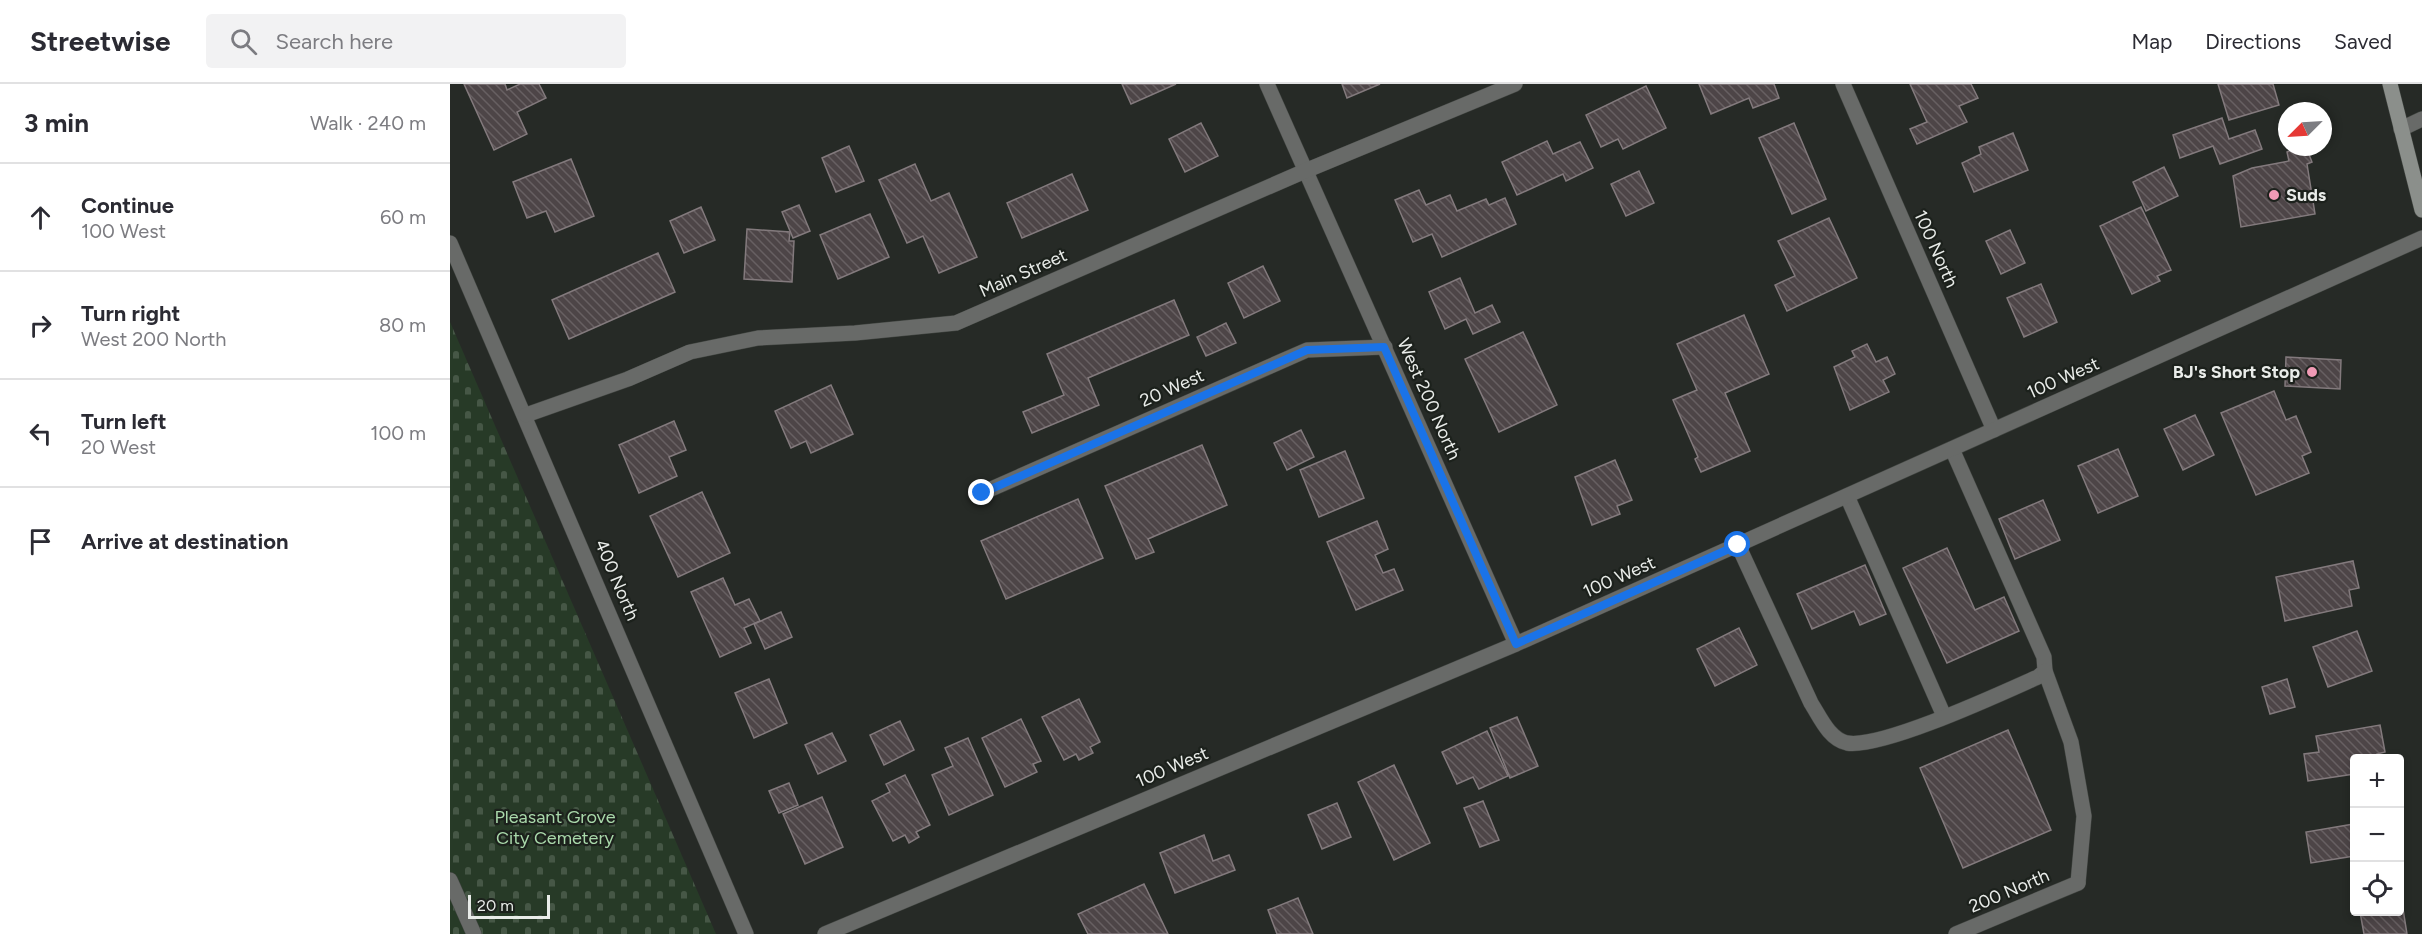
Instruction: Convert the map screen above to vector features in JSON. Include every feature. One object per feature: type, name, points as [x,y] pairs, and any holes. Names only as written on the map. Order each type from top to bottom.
[{"type":"main road","points":[[2390,84],[2422,210]]},
{"type":"street","points":[[1267,84],[1305,171]]},
{"type":"street","name":"Main Street","points":[[526,415],[628,379],[690,352],[758,338],[855,333],[956,323],[1305,171],[1515,84]]},
{"type":"street","name":"100 North","points":[[1843,84],[1994,430]]},
{"type":"street","points":[[2401,129],[2422,119]]},
{"type":"street","name":"West 200 North","points":[[1305,171],[1516,644]]},
{"type":"street","name":"100 West","points":[[825,934],[1516,644],[2422,238]]},
{"type":"street","name":"400 North","points":[[450,243],[526,415],[746,934]]},
{"type":"street","name":"20 West","points":[[982,493],[1307,350],[1384,347]]},
{"type":"street","points":[[1738,545],[1812,703],[1834,736],[1845,743],[1860,743],[1897,734],[2038,677],[2045,671],[2044,657],[1952,449]]},
{"type":"street","points":[[1847,496],[1944,716]]},
{"type":"street","name":"200 North","points":[[1956,934],[2078,884],[2084,816],[2071,742],[2045,671]]},
{"type":"street","points":[[450,880],[474,934]]},
{"type":"green space","name":"Pleasant Grove City Cemetery","points":[[450,322],[716,934],[450,934]]},
{"type":"building","points":[[464,84],[505,84],[507,90],[520,84],[539,84],[546,98],[517,112],[527,134],[494,150]]},
{"type":"building","points":[[1122,84],[1176,84],[1131,104]]},
{"type":"building","points":[[1342,84],[1380,84],[1347,98]]},
{"type":"building","points":[[1699,84],[1774,84],[1779,98],[1753,108],[1749,98],[1711,114]]},
{"type":"building","points":[[1910,84],[1971,84],[1978,98],[1959,106],[1967,122],[1917,144],[1910,129],[1927,122]]},
{"type":"building","points":[[2218,84],[2273,84],[2278,105],[2229,120]]},
{"type":"building","points":[[1646,86],[1666,128],[1623,149],[1618,139],[1601,147],[1586,115]]},
{"type":"building","points":[[2222,118],[2229,139],[2255,130],[2262,149],[2220,164],[2213,146],[2180,158],[2173,135]]},
{"type":"building","points":[[1201,123],[1218,156],[1185,172],[1169,139]]},
{"type":"building","points":[[1794,123],[1826,199],[1792,214],[1759,138]]},
{"type":"building","points":[[2013,133],[2028,170],[1974,192],[1962,163],[1981,154],[1979,147]]},
{"type":"building","points":[[1547,141],[1553,154],[1580,142],[1593,168],[1566,181],[1563,174],[1517,195],[1502,162]]},
{"type":"building","points":[[849,146],[864,181],[836,192],[822,158]]},
{"type":"building","name":"Suds","points":[[2288,156],[2310,156],[2312,162],[2307,164],[2315,214],[2241,227],[2233,176],[2252,168],[2289,161]]},
{"type":"building","points":[[571,159],[594,216],[555,232],[546,211],[527,218],[513,182]]},
{"type":"building","points":[[915,164],[931,201],[949,193],[977,257],[939,273],[923,236],[907,243],[879,180]]},
{"type":"building","points":[[2164,167],[2178,196],[2146,211],[2133,182]]},
{"type":"building","points":[[1639,171],[1654,203],[1626,216],[1611,184]]},
{"type":"building","points":[[1072,174],[1088,210],[1022,238],[1007,203]]},
{"type":"building","points":[[1419,190],[1426,205],[1450,195],[1457,211],[1486,199],[1489,205],[1505,198],[1516,224],[1442,257],[1432,234],[1413,242],[1395,200]]},
{"type":"building","points":[[799,205],[810,231],[793,238],[782,212]]},
{"type":"building","points":[[701,207],[715,240],[684,253],[670,221]]},
{"type":"building","points":[[2141,207],[2171,270],[2157,276],[2160,281],[2132,294],[2100,226]]},
{"type":"building","points":[[870,214],[889,257],[838,279],[820,235]]},
{"type":"building","points":[[1829,218],[1857,278],[1787,311],[1775,285],[1795,276],[1778,241]]},
{"type":"building","points":[[747,229],[790,232],[789,241],[794,241],[792,282],[744,279]]},
{"type":"building","points":[[2010,230],[2025,263],[2001,274],[1986,241]]},
{"type":"building","points":[[658,253],[675,292],[569,339],[552,300]]},
{"type":"building","points":[[1263,266],[1280,301],[1244,318],[1228,283]]},
{"type":"building","points":[[1460,278],[1475,313],[1492,305],[1500,322],[1473,334],[1466,319],[1445,329],[1429,292]]},
{"type":"building","points":[[2041,284],[2057,322],[2024,337],[2007,298]]},
{"type":"building","points":[[1174,300],[1189,335],[1088,378],[1099,405],[1032,433],[1023,412],[1064,395],[1047,354]]},
{"type":"building","points":[[1744,315],[1769,374],[1725,393],[1750,451],[1701,472],[1695,459],[1698,457],[1673,400],[1697,390],[1677,344]]},
{"type":"building","points":[[1226,323],[1236,343],[1206,356],[1197,337]]},
{"type":"building","points":[[1523,332],[1557,405],[1499,432],[1465,359]]},
{"type":"building","points":[[1867,344],[1876,362],[1887,357],[1895,374],[1883,380],[1889,392],[1850,410],[1834,367],[1855,357],[1852,351]]},
{"type":"building","points":[[2286,357],[2341,360],[2340,389],[2285,386]]},
{"type":"building","points":[[831,385],[853,434],[811,453],[806,441],[791,448],[775,411]]},
{"type":"building","points":[[2274,391],[2286,420],[2296,416],[2311,452],[2302,456],[2309,473],[2256,495],[2221,413]]},
{"type":"building","points":[[2195,415],[2214,455],[2183,470],[2164,429]]},
{"type":"building","points":[[674,421],[686,450],[669,457],[677,476],[639,493],[619,445]]},
{"type":"building","points":[[1301,430],[1314,457],[1287,470],[1274,443]]},
{"type":"building","points":[[1202,445],[1227,505],[1148,539],[1154,552],[1136,559],[1105,486]]},
{"type":"building","points":[[2118,449],[2138,496],[2098,513],[2078,466]]},
{"type":"building","points":[[1345,451],[1364,498],[1319,517],[1300,470]]},
{"type":"building","points":[[1615,460],[1632,500],[1617,506],[1620,514],[1592,525],[1575,477]]},
{"type":"building","points":[[702,492],[730,553],[678,577],[650,516]]},
{"type":"building","points":[[1078,499],[1103,558],[1006,599],[981,541]]},
{"type":"building","points":[[2043,500],[2060,540],[2015,559],[1999,519]]},
{"type":"building","points":[[1377,521],[1388,549],[1375,555],[1383,573],[1394,569],[1403,590],[1356,610],[1327,542]]},
{"type":"building","points":[[1947,548],[1975,610],[2004,597],[2019,631],[1947,663],[1903,568]]},
{"type":"building","points":[[2353,561],[2359,588],[2349,590],[2352,606],[2285,621],[2276,577]]},
{"type":"building","points":[[1865,565],[1886,614],[1860,625],[1854,611],[1812,629],[1797,594]]},
{"type":"building","points":[[723,578],[735,605],[749,599],[760,621],[744,628],[751,643],[720,657],[691,592]]},
{"type":"building","points":[[781,612],[792,637],[765,649],[754,624]]},
{"type":"building","points":[[1739,628],[1757,665],[1715,686],[1697,649]]},
{"type":"building","points":[[2357,631],[2372,671],[2328,687],[2313,647]]},
{"type":"building","points":[[769,679],[787,723],[754,738],[735,693]]},
{"type":"building","points":[[2287,679],[2295,707],[2270,714],[2262,687]]},
{"type":"building","points":[[1079,699],[1100,742],[1090,747],[1093,753],[1079,760],[1076,754],[1064,760],[1042,717]]},
{"type":"building","points":[[1517,717],[1538,766],[1510,778],[1490,728]]},
{"type":"building","points":[[1021,719],[1041,761],[1033,764],[1037,772],[1005,787],[982,738]]},
{"type":"building","points":[[900,721],[914,750],[884,765],[870,735]]},
{"type":"building","points":[[2380,725],[2385,752],[2350,754],[2350,775],[2308,781],[2304,754],[2319,752],[2316,736]]},
{"type":"building","points":[[2008,730],[2051,830],[1963,868],[1920,768]]},
{"type":"building","points":[[1487,731],[1508,776],[1479,789],[1473,777],[1457,784],[1442,752]]},
{"type":"building","points":[[832,733],[846,761],[818,774],[805,745]]},
{"type":"building","points":[[968,738],[993,795],[949,815],[932,775],[953,766],[945,748]]},
{"type":"building","points":[[1394,765],[1430,843],[1394,860],[1358,782]]},
{"type":"building","points":[[905,775],[930,825],[916,832],[919,837],[909,843],[905,835],[893,841],[872,801],[890,792],[886,784]]},
{"type":"building","points":[[789,783],[798,805],[779,813],[769,791]]},
{"type":"building","points":[[822,797],[843,847],[805,864],[783,814]]},
{"type":"building","points":[[1483,801],[1499,840],[1480,847],[1464,808]]},
{"type":"building","points":[[1337,803],[1351,837],[1322,849],[1308,815]]},
{"type":"building","points":[[2350,825],[2350,857],[2311,863],[2306,832]]},
{"type":"building","points":[[1204,835],[1213,861],[1229,855],[1235,870],[1175,893],[1160,853]]},
{"type":"building","points":[[1144,884],[1168,934],[1088,934],[1078,914]]},
{"type":"building","points":[[1298,898],[1313,934],[1277,934],[1268,910]]},
{"type":"building","points":[[2404,915],[2407,934],[2364,934],[2361,916]]},
{"type":"place","name":"Suds","points":[[2274,195]]},
{"type":"place","name":"BJ's Short Stop","points":[[2312,372]]},
{"type":"route","points":[[982,493],[1307,350],[1384,347],[1516,644],[1738,545]]}]
